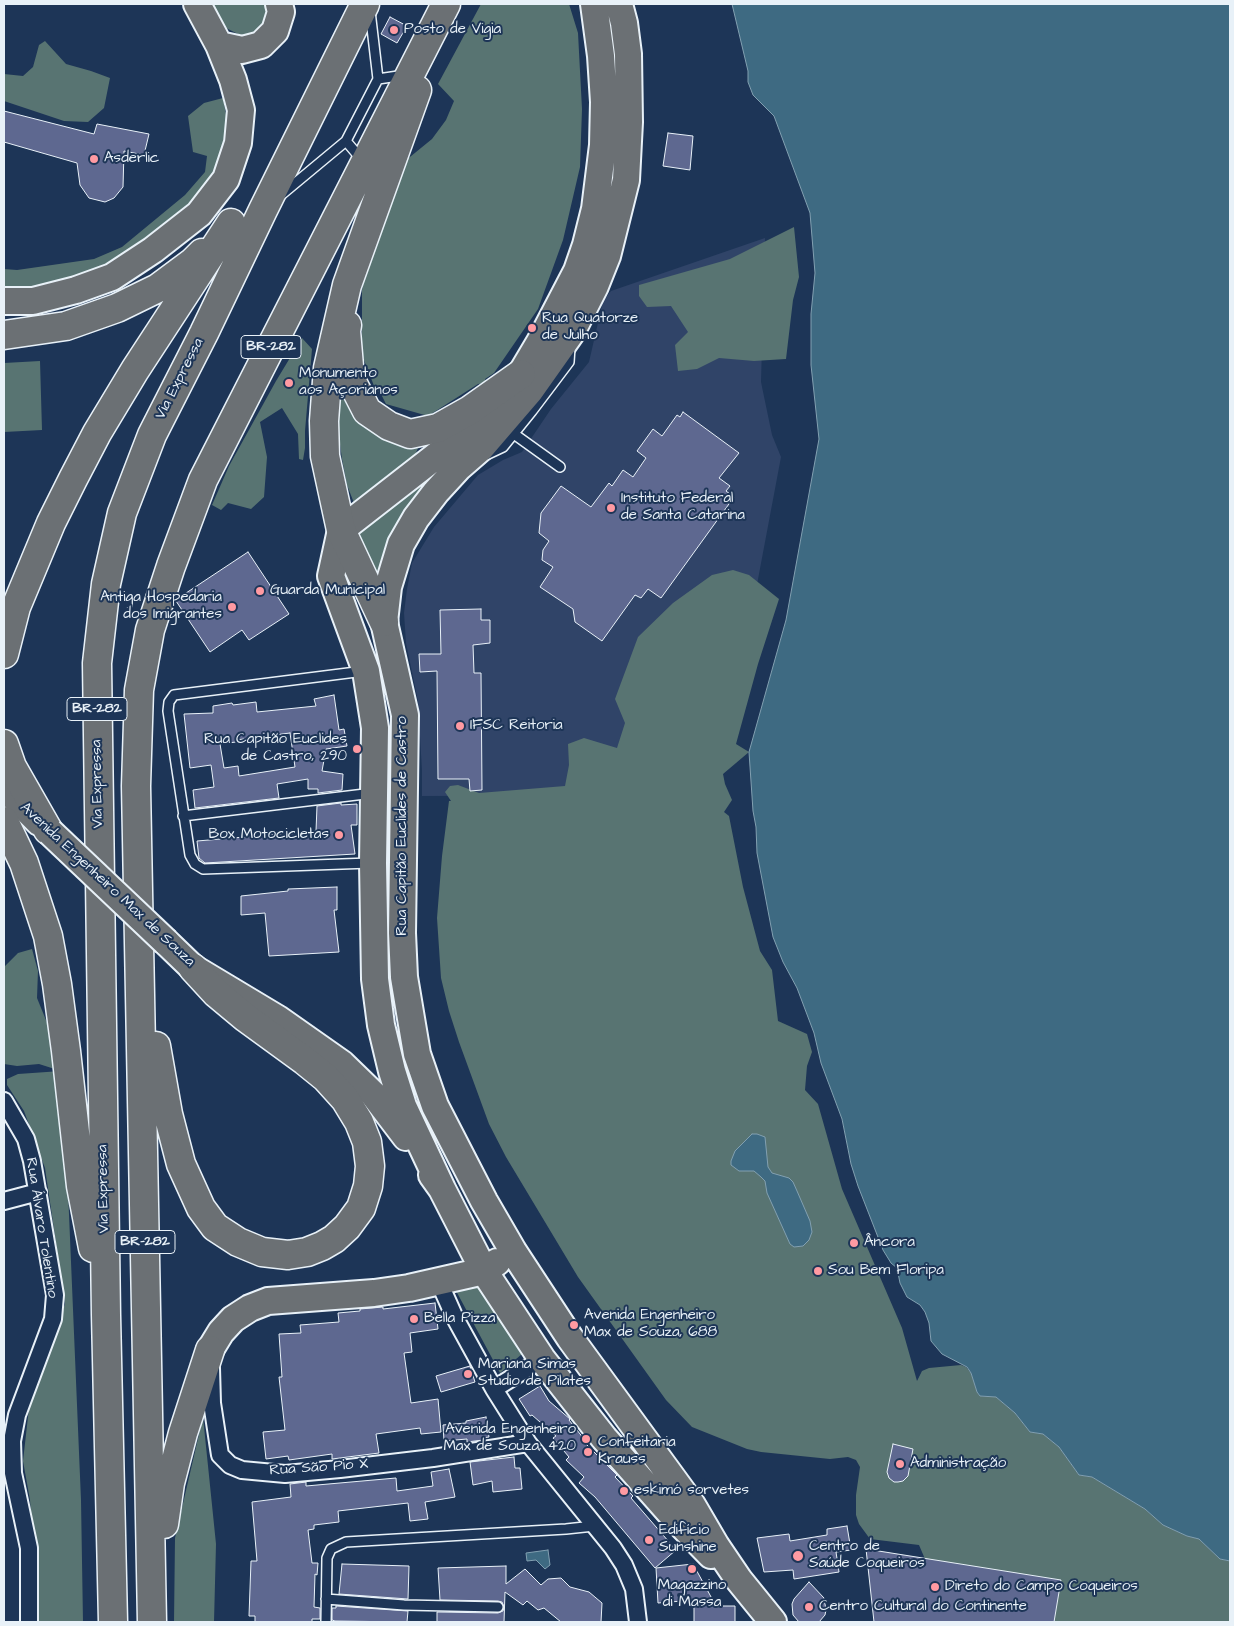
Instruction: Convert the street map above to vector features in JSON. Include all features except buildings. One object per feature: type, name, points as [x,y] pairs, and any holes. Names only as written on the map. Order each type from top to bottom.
[{"type":"highway","name":"Via Expressa","points":[[113,1622],[106,1315],[97,663],[106,584],[122,513],[152,435],[367,4]]},
{"type":"highway","points":[[384,622],[341,530],[325,456],[324,421],[328,368],[347,285],[377,198],[398,148],[417,93],[426,42],[446,4]]},
{"type":"highway","name":"BR-282","points":[[152,1622],[139,863],[136,786],[139,690],[150,630],[171,566],[203,480],[426,42]]},
{"type":"highway","points":[[4,335],[66,326],[118,308],[158,288],[193,262],[231,224],[296,144]]},
{"type":"highway","points":[[4,654],[16,607],[52,523],[77,472],[135,370],[231,224]]},
{"type":"highway","points":[[360,250],[346,331],[350,378],[367,411],[389,426],[410,434],[438,428],[470,410],[521,374]]},
{"type":"highway","points":[[4,744],[12,767],[49,831]]},
{"type":"highway","points":[[4,821],[24,863],[48,936],[66,1051],[81,1186],[106,1315]]},
{"type":"highway","points":[[139,863],[151,1013],[157,1054],[174,1141],[200,1208],[215,1226],[238,1242],[262,1252],[288,1255],[306,1252],[322,1246],[347,1228],[361,1208],[368,1186],[370,1166],[367,1142],[359,1122],[345,1099],[326,1078],[228,1003],[193,968]]},
{"type":"highway","points":[[157,1622],[170,1483],[183,1433],[210,1350]]},
{"type":"main road","points":[[4,301],[33,300],[76,290],[112,277],[153,250],[199,214],[226,180],[238,144],[241,110],[233,80],[220,46],[197,4]]},
{"type":"main road","points":[[220,46],[242,50],[261,45],[275,31],[280,12],[279,4]]},
{"type":"main road","points":[[341,530],[482,418],[502,399],[521,374],[559,308],[577,271],[588,236],[600,176],[603,145],[604,102],[601,56],[594,4]]},
{"type":"main road","name":"Rua Capitão Euclides de Castro","points":[[513,1251],[484,1201],[435,1106],[417,1054],[404,976],[402,934],[405,715],[384,622],[388,587],[401,544],[416,518],[436,492],[458,468],[481,448],[530,391],[571,333],[595,286],[607,256],[626,180],[629,122],[628,54],[624,23],[619,4]]},
{"type":"main road","points":[[601,56],[628,54]]},
{"type":"main road","points":[[600,176],[626,180]]},
{"type":"main road","name":"Rua Capitão Euclides de Castro","points":[[341,530],[331,576],[366,671],[375,728],[373,792],[374,979],[381,1025],[392,1071],[404,1106],[442,1189]]},
{"type":"main road","name":"Avenida Engenheiro Max de Souza","points":[[4,788],[193,968],[309,1039],[360,1080],[400,1129],[442,1189],[484,1271],[542,1359],[604,1438],[672,1516],[739,1580]]},
{"type":"main road","points":[[439,1282],[484,1201]]},
{"type":"main road","points":[[210,1350],[221,1332],[233,1319],[250,1308],[268,1301],[374,1293],[439,1282],[484,1271],[513,1251]]},
{"type":"main road","name":"Avenida Engenheiro Max de Souza","points":[[513,1251],[570,1338],[692,1505],[739,1580],[773,1622]]},
{"type":"street","name":"Rua Álvaro Tolentino","points":[[4,1101],[26,1139],[38,1192],[55,1295],[53,1319],[17,1415],[12,1441],[13,1473],[29,1548],[29,1622]]},
{"type":"street","points":[[4,1201],[38,1192]]},
{"type":"street","points":[[439,1282],[494,1389],[528,1443],[613,1548],[624,1565],[634,1589],[638,1622]]},
{"type":"street","name":"Rua São Pio X","points":[[210,1350],[212,1403],[220,1454],[230,1465],[242,1470],[285,1474],[408,1461],[528,1443]]},
{"type":"street","points":[[494,1389],[542,1359]]},
{"type":"lane","points":[[263,210],[346,141],[378,79],[367,4]]},
{"type":"lane","points":[[378,79],[410,74]]},
{"type":"lane","points":[[346,141],[365,164]]},
{"type":"lane","points":[[458,468],[503,447],[514,434],[569,362],[571,333]]},
{"type":"lane","points":[[514,434],[560,467]]},
{"type":"lane","points":[[366,671],[174,695],[168,702],[168,711],[183,816],[190,855],[195,864],[203,869],[373,863]]},
{"type":"lane","points":[[183,816],[373,792]]},
{"type":"lane","points":[[326,1622],[327,1558],[331,1549],[346,1542],[594,1526]]},
{"type":"lane","points":[[326,1599],[404,1605],[498,1607]]},
{"type":"shaded area","points":[[732,4],[1230,4],[1230,1561],[1220,1559],[1199,1539],[1187,1536],[1163,1525],[1145,1509],[1092,1477],[1079,1475],[1059,1447],[1043,1434],[1030,1432],[1015,1413],[996,1397],[980,1396],[967,1367],[942,1354],[931,1341],[929,1323],[925,1312],[920,1305],[907,1297],[900,1283],[897,1268],[891,1263],[883,1250],[851,1164],[842,1119],[821,1063],[814,1033],[797,988],[783,962],[773,937],[757,853],[749,752],[786,620],[819,439],[811,365],[811,314],[815,273],[810,213],[774,116],[753,95],[748,82],[748,71]]},
{"type":"shaded area","name":"Instituto Federal de Santa Catarina","points":[[765,238],[761,382],[772,435],[781,457],[749,627],[708,795],[422,796],[418,701],[406,643],[404,613],[412,563],[434,527],[478,475],[503,460],[522,452],[551,409],[589,362],[603,301],[611,291]]},
{"type":"shaded area","points":[[752,1134],[765,1137],[768,1167],[772,1173],[789,1178],[793,1182],[810,1221],[812,1232],[809,1240],[803,1246],[794,1247],[790,1244],[767,1193],[765,1181],[754,1171],[739,1171],[731,1165],[735,1151]]},
{"type":"shaded area","points":[[548,1550],[550,1565],[545,1569],[536,1560],[527,1561],[526,1553]]},
{"type":"green space","points":[[205,4],[266,4],[268,12],[266,23],[252,36],[242,36],[224,27]]},
{"type":"green space","points":[[481,4],[569,4],[578,33],[582,109],[580,167],[563,240],[538,309],[494,373],[485,379],[486,383],[478,384],[428,416],[386,404],[380,392],[376,391],[362,355],[362,290],[372,239],[400,167],[405,167],[405,161],[432,139],[446,120],[454,101],[438,84]]},
{"type":"green space","points":[[45,41],[66,64],[110,78],[104,108],[88,122],[64,121],[4,101],[4,74],[23,76],[33,67],[39,45]]},
{"type":"green space","points":[[223,98],[228,125],[228,152],[194,210],[105,269],[71,283],[4,293],[4,269],[17,270],[94,259],[122,247],[185,195],[205,172],[207,156],[193,152],[188,116],[204,103]]},
{"type":"green space","points":[[794,227],[799,277],[793,300],[786,359],[754,361],[719,358],[697,369],[678,371],[675,345],[688,332],[671,306],[647,307],[639,296],[639,285],[730,259]]},
{"type":"green space","points":[[302,338],[312,349],[303,460],[299,459],[298,434],[282,408],[260,422],[267,457],[264,497],[251,509],[228,503],[221,510],[212,505],[229,466]]},
{"type":"green space","points":[[40,361],[42,430],[4,432],[4,363]]},
{"type":"green space","points":[[337,387],[352,414],[369,429],[387,439],[418,448],[415,455],[354,503],[347,485],[342,459],[337,422]]},
{"type":"green space","points":[[480,431],[408,507],[392,533],[384,551],[375,583],[357,535]]},
{"type":"green space","points":[[733,570],[749,575],[779,599],[758,664],[736,744],[749,752],[723,774],[732,800],[724,812],[729,816],[743,887],[760,951],[772,970],[778,1021],[807,1034],[812,1052],[807,1066],[805,1090],[818,1104],[842,1189],[902,1328],[917,1381],[922,1371],[929,1368],[961,1365],[966,1367],[971,1373],[980,1396],[996,1397],[1015,1413],[1030,1432],[1043,1434],[1059,1447],[1079,1475],[1092,1477],[1145,1509],[1163,1525],[1187,1536],[1199,1539],[1220,1559],[1230,1561],[1230,1622],[1054,1622],[1061,1580],[925,1559],[919,1545],[870,1539],[859,1524],[856,1515],[856,1495],[860,1467],[856,1460],[848,1457],[830,1459],[761,1452],[747,1449],[692,1427],[666,1400],[578,1277],[506,1157],[489,1124],[459,1042],[441,978],[437,918],[442,856],[449,801],[451,801],[445,792],[450,786],[458,785],[479,793],[565,786],[569,765],[568,744],[584,738],[617,748],[625,723],[615,699],[638,637],[673,603],[712,575]]},
{"type":"green space","points":[[32,949],[38,971],[37,998],[50,1030],[63,1071],[81,1500],[83,1622],[38,1622],[30,1500],[23,1461],[29,1408],[65,1304],[45,1168],[24,1111],[7,1085],[7,1079],[18,1074],[61,1071],[39,1064],[17,1066],[4,1064],[4,967],[18,953]]},
{"type":"green space","points":[[476,1282],[522,1352],[500,1373],[454,1287]]},
{"type":"green space","points":[[203,1417],[216,1544],[214,1622],[174,1622],[175,1538]]},
{"type":"place","name":"Posto de Vigia","points":[[394,30]]},
{"type":"place","name":"Asderlic","points":[[94,159]]},
{"type":"place","name":"Rua Quatorze de Julho","points":[[532,328]]},
{"type":"place","name":"Monumento aos Açorianos","points":[[289,383]]},
{"type":"place","name":"Instituto Federal de Santa Catarina","points":[[611,508]]},
{"type":"place","name":"Guarda Municipal","points":[[260,591]]},
{"type":"place","name":"Antiga Hospedaria dos Imigrantes","points":[[232,607]]},
{"type":"place","name":"IFSC Reitoria","points":[[460,726]]},
{"type":"place","name":"Rua Capitão Euclides de Castro, 290","points":[[357,749]]},
{"type":"place","name":"Box Motocicletas","points":[[339,835]]},
{"type":"place","name":"Âncora","points":[[854,1243]]},
{"type":"place","name":"Sou Bem Floripa","points":[[818,1271]]},
{"type":"place","name":"Bella Pizza","points":[[414,1319]]},
{"type":"place","name":"Avenida Engenheiro Max de Souza, 688","points":[[574,1325]]},
{"type":"place","name":"Mariana Simas Studio de Pilates","points":[[468,1374]]},
{"type":"place","name":"Avenida Engenheiro Max de Souza, 420","points":[[586,1439]]},
{"type":"place","name":"Confeitaria Krauss","points":[[588,1452]]},
{"type":"place","name":"Administração","points":[[900,1464]]},
{"type":"place","name":"eskimó sorvetes","points":[[624,1491]]},
{"type":"place","name":"Edifício Sunshine","points":[[649,1540]]},
{"type":"place","name":"Centro de Saúde Coqueiros","points":[[798,1556]]},
{"type":"place","name":"Magazzino di Massa","points":[[692,1569]]},
{"type":"place","name":"Direto do Campo Coqueiros","points":[[935,1587]]},
{"type":"place","name":"Centro Cultural do Continente","points":[[809,1607]]}]
